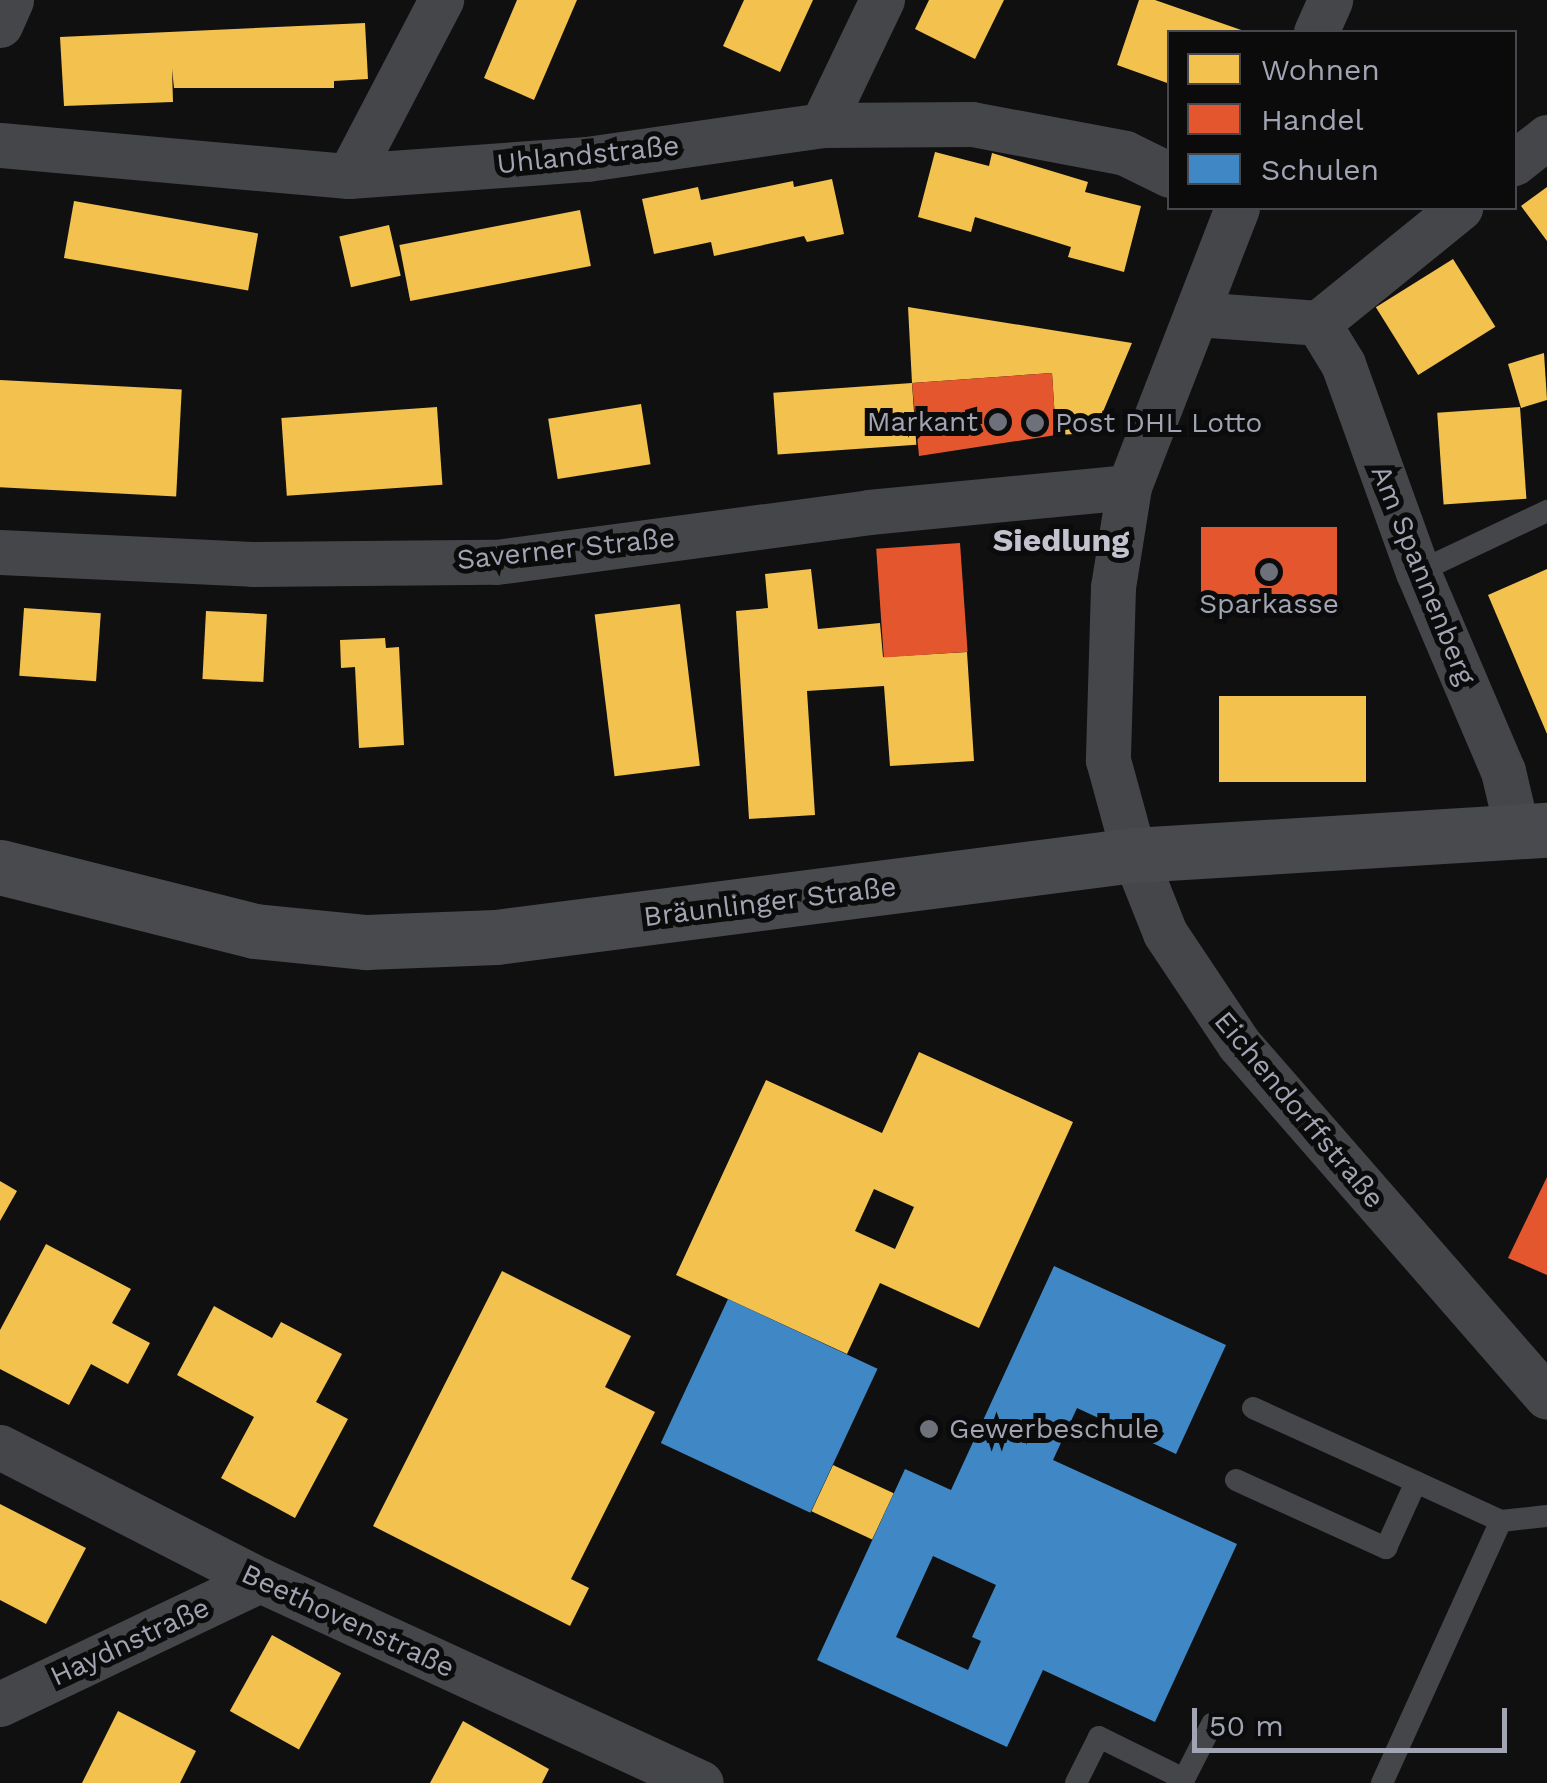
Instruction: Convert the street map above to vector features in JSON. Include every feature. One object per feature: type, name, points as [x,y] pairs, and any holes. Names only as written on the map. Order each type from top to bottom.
[{"type":"main road","name":"Bräunlinger Straße","points":[[0,867],[256,930],[366,942],[496,937],[1134,855],[1532,830]]},
{"type":"street","points":[[0,25],[11,0]]},
{"type":"street","points":[[349,176],[441,0]]},
{"type":"street","points":[[822,125],[882,0]]},
{"type":"street","points":[[1317,30],[1330,0]]},
{"type":"street","name":"Uhlandstraße","points":[[0,145],[349,176],[587,159],[822,125],[972,124],[1125,153],[1167,174]]},
{"type":"street","points":[[1517,161],[1547,137]]},
{"type":"street","name":"Eichendorffstraße","points":[[1236,210],[1129,487],[1112,586],[1106,710],[1108,760],[1134,855],[1165,933],[1239,1044],[1547,1397]]},
{"type":"street","points":[[1196,314],[1318,324],[1458,210]]},
{"type":"street","name":"Am Spannenberg","points":[[1318,324],[1343,364],[1418,572],[1532,830]]},
{"type":"street","name":"Saverner Straße","points":[[0,552],[252,564],[496,562],[869,512],[1129,487]]},
{"type":"street","name":"Beethovenstraße","points":[[0,1447],[648,1774],[701,1783]]},
{"type":"street","name":"Haydnstraße","points":[[0,1704],[260,1580]]},
{"type":"lane","points":[[1418,572],[1547,511]]},
{"type":"lane","points":[[1253,1408],[1501,1520],[1547,1516]]},
{"type":"lane","points":[[1236,1480],[1386,1548],[1416,1482]]},
{"type":"lane","points":[[1382,1783],[1501,1520]]},
{"type":"lane","points":[[1076,1783],[1099,1736],[1184,1779],[1212,1724]]},
{"type":"building: Wohnen","points":[[517,0],[577,0],[534,100],[484,78]]},
{"type":"building: Wohnen","points":[[744,0],[813,0],[780,72],[723,46]]},
{"type":"building: Wohnen","points":[[929,0],[1004,0],[975,59],[915,29]]},
{"type":"building: Wohnen","points":[[1139,0],[1155,0],[1241,30],[1167,30],[1167,83],[1117,65]]},
{"type":"building: Wohnen","points":[[365,23],[368,79],[334,81],[334,88],[174,88],[172,69],[173,102],[64,106],[60,37]]},
{"type":"building: Wohnen","points":[[935,152],[989,166],[992,153],[1088,182],[1085,192],[1141,206],[1124,272],[1068,257],[1071,247],[975,217],[971,232],[918,217]]},
{"type":"building: Wohnen","points":[[832,179],[844,234],[807,242],[804,236],[714,256],[711,242],[654,254],[642,199],[698,187],[701,200],[793,181],[794,187]]},
{"type":"building: Wohnen","points":[[1547,187],[1547,241],[1521,206]]},
{"type":"building: Wohnen","points":[[74,201],[258,233],[248,291],[64,258]]},
{"type":"building: Wohnen","points":[[580,210],[591,266],[410,301],[399,245]]},
{"type":"building: Wohnen","points":[[389,225],[401,276],[351,287],[339,236]]},
{"type":"building: Wohnen","points":[[1453,259],[1495,327],[1418,375],[1376,307]]},
{"type":"building: Wohnen","points":[[908,307],[1132,343],[1094,433],[1056,435],[1052,373],[912,383]]},
{"type":"building: Wohnen","points":[[1544,353],[1547,400],[1521,408],[1508,364]]},
{"type":"building: Wohnen","points":[[0,380],[182,390],[176,496],[0,487]]},
{"type":"building: Wohnen","points":[[912,383],[916,445],[778,455],[773,393]]},
{"type":"building: Wohnen","points":[[641,404],[651,464],[558,479],[548,419]]},
{"type":"building: Wohnen","points":[[437,407],[442,485],[287,496],[281,418]]},
{"type":"building: Wohnen","points":[[1520,407],[1526,499],[1444,505],[1437,413]]},
{"type":"building: Wohnen","points":[[811,569],[818,629],[880,623],[883,657],[967,652],[974,761],[890,766],[884,686],[807,691],[815,815],[749,819],[736,611],[768,608],[765,574]]},
{"type":"building: Wohnen","points":[[1547,569],[1547,734],[1488,595]]},
{"type":"building: Wohnen","points":[[680,604],[700,766],[615,776],[595,614]]},
{"type":"building: Wohnen","points":[[24,608],[101,613],[96,681],[19,676]]},
{"type":"building: Wohnen","points":[[206,611],[267,614],[263,682],[202,679]]},
{"type":"building: Wohnen","points":[[385,638],[386,648],[399,647],[404,745],[359,748],[355,667],[341,668],[340,640]]},
{"type":"building: Wohnen","points":[[1219,696],[1366,696],[1366,782],[1219,782]]},
{"type":"building: Wohnen","points":[[919,1052],[1073,1122],[979,1328],[880,1283],[847,1354],[676,1275],[766,1080],[882,1133]],"holes":[[[874,1189],[914,1207],[895,1249],[855,1231]]]},
{"type":"building: Wohnen","points":[[0,1181],[17,1191],[0,1221]]},
{"type":"building: Wohnen","points":[[46,1244],[131,1289],[112,1323],[150,1343],[128,1384],[91,1364],[69,1405],[0,1369],[0,1330]]},
{"type":"building: Wohnen","points":[[502,1271],[631,1336],[605,1387],[655,1412],[571,1579],[589,1588],[570,1626],[373,1526]]},
{"type":"building: Wohnen","points":[[214,1306],[272,1338],[281,1322],[342,1354],[316,1402],[348,1419],[295,1518],[221,1478],[254,1417],[177,1375]]},
{"type":"building: Wohnen","points":[[833,1465],[894,1493],[872,1540],[811,1511]]},
{"type":"building: Wohnen","points":[[0,1504],[86,1548],[46,1624],[0,1600]]},
{"type":"building: Wohnen","points":[[272,1635],[341,1673],[299,1749],[230,1711]]},
{"type":"building: Wohnen","points":[[118,1711],[196,1751],[180,1783],[82,1783]]},
{"type":"building: Wohnen","points":[[463,1721],[549,1769],[542,1783],[430,1783]]},
{"type":"building: Handel","points":[[1052,373],[1056,435],[919,456],[912,383]]},
{"type":"building: Handel","name":"Sparkasse","points":[[1201,527],[1337,527],[1337,615],[1201,615]]},
{"type":"building: Handel","points":[[960,543],[968,652],[884,658],[876,549]]},
{"type":"building: Handel","points":[[1547,1177],[1547,1275],[1508,1258]]},
{"type":"building: Schulen","points":[[1054,1266],[1226,1345],[1176,1454],[1077,1408],[1053,1460],[1237,1544],[1155,1722],[1043,1670],[1007,1747],[817,1660],[905,1469],[951,1490]],"holes":[[[933,1556],[996,1585],[972,1637],[981,1641],[968,1670],[896,1637]]]},
{"type":"building: Schulen","points":[[728,1299],[878,1369],[810,1513],[661,1443]]},
{"type":"place","name":"Markant","points":[[998,422]]},
{"type":"place","name":"Post DHL Lotto","points":[[1035,423]]},
{"type":"place","name":"Sparkasse","points":[[1269,572]]},
{"type":"place","name":"Gewerbeschule","points":[[929,1429]]},
{"type":"district","name":"Siedlung","points":[[1061,540]]}]
